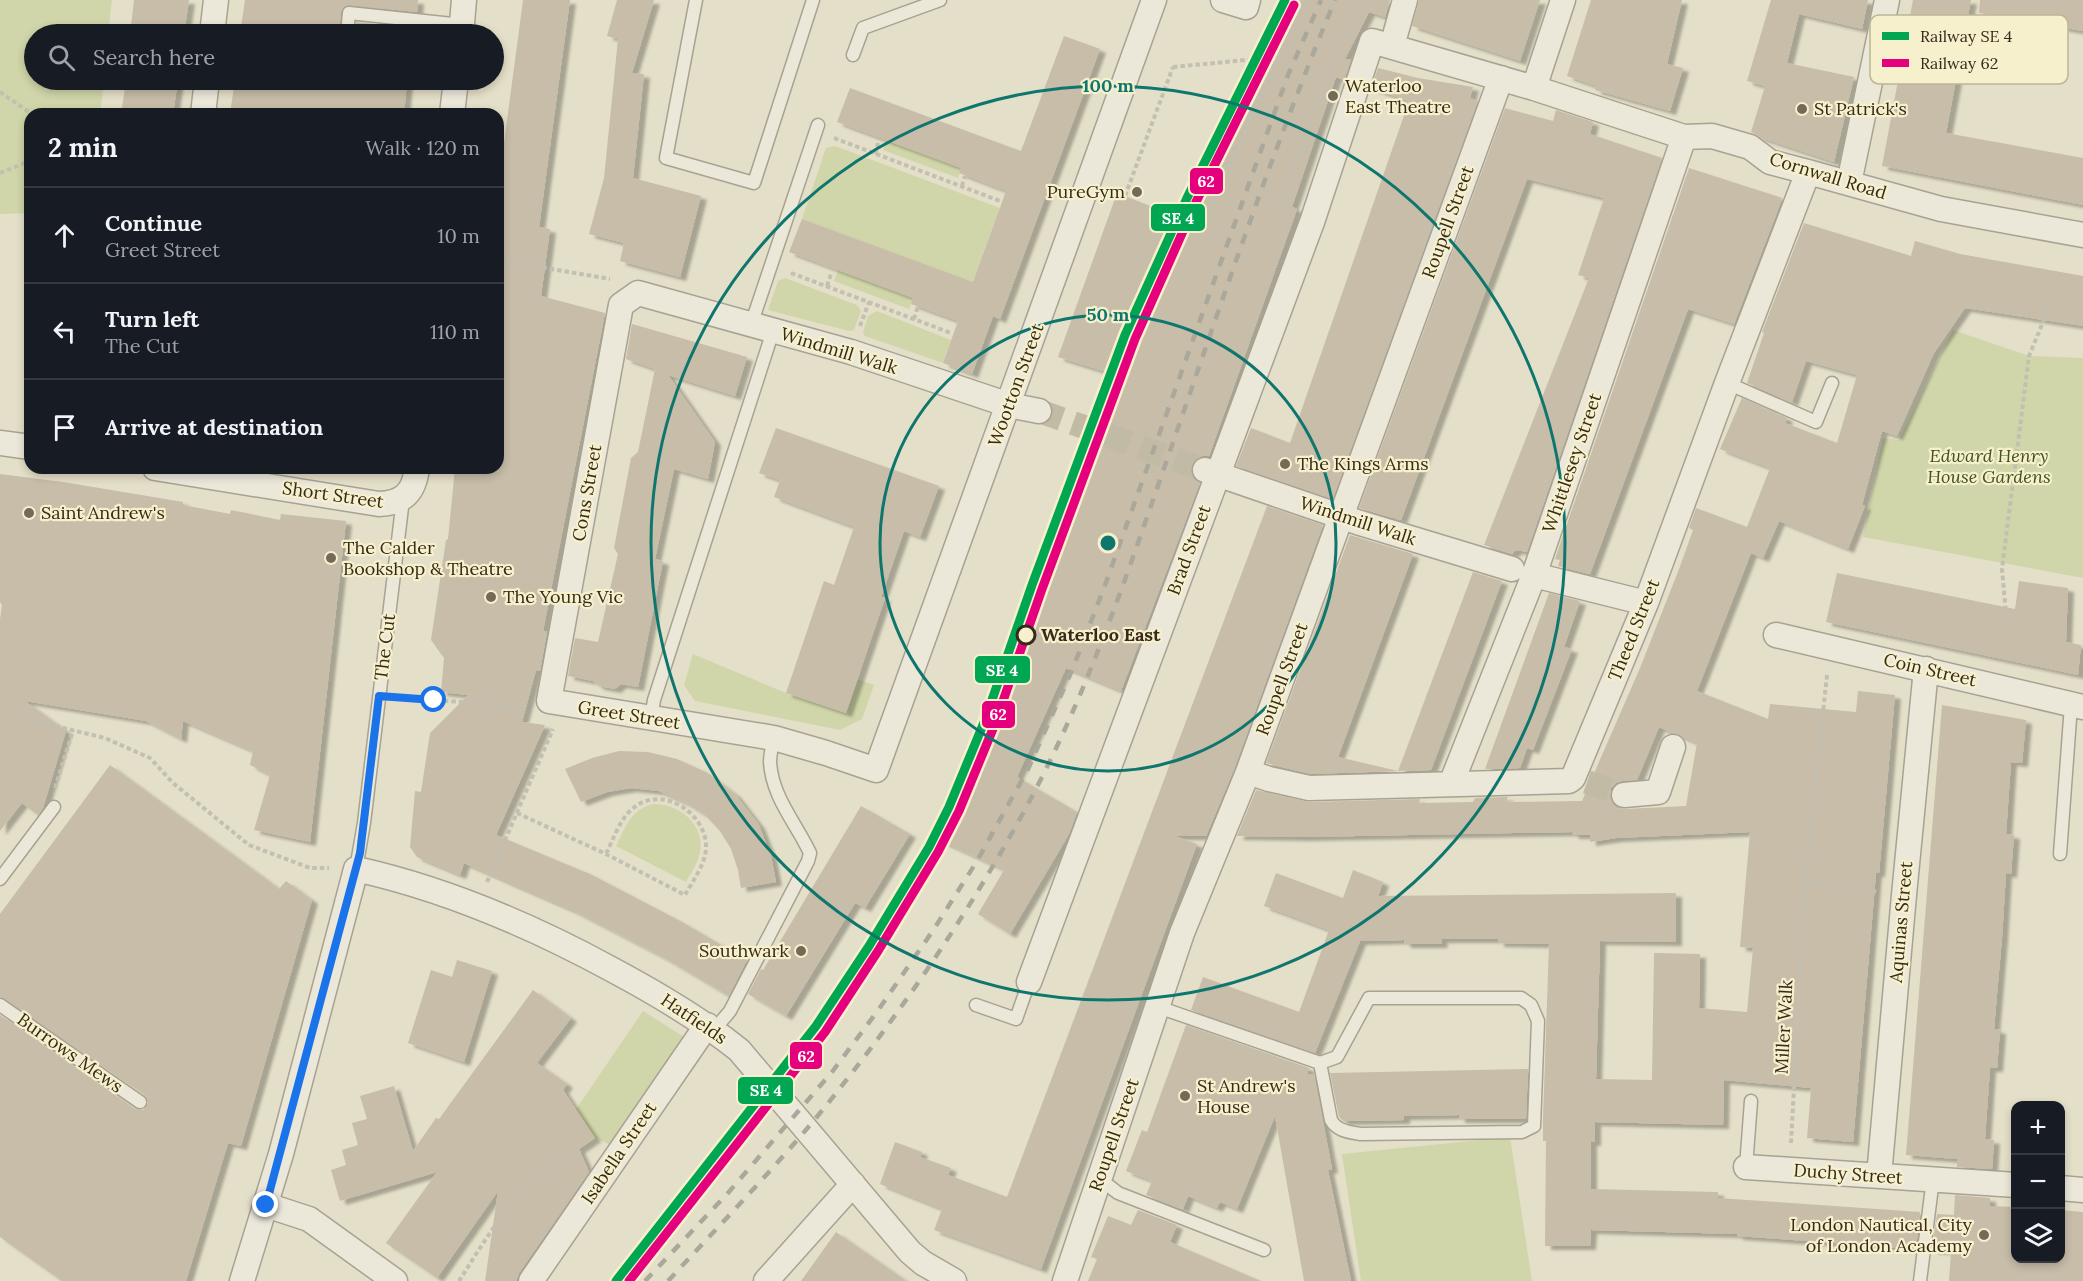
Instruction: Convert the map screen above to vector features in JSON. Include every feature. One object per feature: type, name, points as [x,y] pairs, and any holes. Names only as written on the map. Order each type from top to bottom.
[{"type":"street","points":[[213,24],[216,0]]},
{"type":"street","points":[[462,24],[465,0]]},
{"type":"street","name":"Wootton Street","points":[[876,770],[1154,0]]},
{"type":"street","name":"Brad Street","points":[[1029,982],[1072,843],[1211,472],[1382,43],[1405,0]]},
{"type":"street","points":[[1534,88],[1563,0]]},
{"type":"street","points":[[1884,15],[1887,0]]},
{"type":"street","name":"Cornwall Road","points":[[1382,43],[1502,78],[1684,137],[1712,136],[1750,147],[1770,162],[1941,209],[2083,235]]},
{"type":"street","name":"Roupell Street","points":[[1065,1281],[1182,933],[1248,772],[1502,78]]},
{"type":"street","points":[[1849,183],[1870,82]]},
{"type":"street","points":[[204,108],[206,90]]},
{"type":"street","points":[[453,108],[455,90]]},
{"type":"street","name":"Whittlesey Street","points":[[1450,784],[1523,572],[1684,137]]},
{"type":"street","name":"Theed Street","points":[[1248,772],[1309,788],[1580,780],[1808,172]]},
{"type":"street","name":"Windmill Walk","points":[[628,287],[850,352],[1009,405],[1039,411]]},
{"type":"street","name":"Cons Street","points":[[556,703],[621,305],[628,287]]},
{"type":"street","points":[[0,442],[24,446]]},
{"type":"street","name":"Windmill Walk","points":[[1211,472],[1341,517],[1523,572],[1646,603]]},
{"type":"street","name":"Short Street","points":[[196,474],[379,504],[402,499]]},
{"type":"street","name":"The Cut","points":[[402,499],[411,489],[415,474]]},
{"type":"street","name":"Coin Street","points":[[1776,635],[2077,706]]},
{"type":"street","name":"Aquinas Street","points":[[1879,1176],[1926,669]]},
{"type":"street","name":"Greet Street","points":[[556,703],[774,738],[876,770]]},
{"type":"street","points":[[1624,795],[1658,792],[1673,747]]},
{"type":"street","name":"The Cut","points":[[242,1281],[266,1205],[346,869]]},
{"type":"street","name":"Hatfields","points":[[346,869],[397,879],[476,905],[529,928],[650,990],[711,1028],[738,1050],[910,1252],[923,1263],[954,1281]]},
{"type":"street","name":"Isabella Street","points":[[531,1281],[616,1155],[711,1028]]},
{"type":"street","name":"Duchy Street","points":[[1746,1167],[2011,1185]]},
{"type":"street","points":[[766,1281],[853,1184]]},
{"type":"street","points":[[2065,1188],[2083,1190]]},
{"type":"street","points":[[266,1205],[309,1219],[395,1281]]},
{"type":"lane","points":[[696,0],[666,158],[754,183],[813,0]]},
{"type":"lane","points":[[853,55],[863,28],[940,0]]},
{"type":"lane","points":[[348,24],[350,13],[422,24]]},
{"type":"lane","points":[[651,718],[654,700],[762,328],[770,266],[817,129]]},
{"type":"lane","points":[[1727,383],[1816,422],[1832,383]]},
{"type":"lane","name":"The Cut","points":[[346,869],[362,843],[402,499]]},
{"type":"lane","points":[[2060,854],[2077,706]]},
{"type":"lane","points":[[711,1028],[730,1011],[808,861],[810,853],[786,813],[773,779],[770,760],[774,738]]},
{"type":"lane","points":[[0,879],[54,807]]},
{"type":"lane","name":"Brad Street","points":[[976,1005],[1016,1019],[1029,982]]},
{"type":"lane","points":[[1158,1007],[1320,1063],[1337,1057],[1369,998],[1521,998],[1531,1005],[1538,1021],[1534,1126],[1522,1132],[1360,1134],[1341,1130],[1331,1120],[1320,1063]]},
{"type":"lane","name":"Burrows Mews","points":[[0,1005],[140,1102]]},
{"type":"lane","name":"Duchy Street","points":[[1746,1167],[1751,1101]]},
{"type":"lane","points":[[1920,1281],[1933,1179]]},
{"type":"lane","points":[[1097,1185],[1109,1186],[1118,1193],[1264,1250]]},
{"type":"path","points":[[1205,223],[1304,0]]},
{"type":"path","points":[[1268,196],[1283,203],[1330,67],[1365,0]]},
{"type":"path","points":[[1125,196],[1173,67],[1277,57]]},
{"type":"path","points":[[0,92],[24,108]]},
{"type":"path","points":[[817,129],[875,154],[1000,201]]},
{"type":"path","points":[[875,154],[878,143]]},
{"type":"path","points":[[0,173],[24,163]]},
{"type":"path","points":[[962,186],[965,176]]},
{"type":"path","points":[[504,261],[628,287]]},
{"type":"path","points":[[770,266],[951,333]]},
{"type":"path","points":[[826,286],[831,274]]},
{"type":"path","points":[[2007,625],[2002,569],[2029,356],[2043,322],[2048,297]]},
{"type":"path","points":[[914,319],[918,306]]},
{"type":"path","name":"Miller Walk","points":[[1777,1170],[1791,1147],[1805,882],[1830,647]]},
{"type":"path","points":[[379,696],[535,708],[556,703]]},
{"type":"path","points":[[476,905],[517,813],[556,703]]},
{"type":"path","points":[[26,719],[105,738],[150,758],[173,783],[249,845],[310,868],[346,869]]},
{"type":"path","points":[[54,807],[55,785],[73,730]]},
{"type":"path","points":[[517,813],[606,854],[685,896],[702,863],[706,851],[705,839],[702,827],[686,808],[664,799],[652,800],[631,810],[606,854]]},
{"type":"path","points":[[1805,882],[1904,895]]},
{"type":"path","points":[[459,1281],[506,1211],[543,1175],[577,1156],[616,1155]]},
{"type":"green space","points":[[0,0],[112,0],[109,24],[24,24],[24,90],[103,90],[101,108],[24,108],[24,213],[0,214]]},
{"type":"green space","points":[[886,140],[961,168],[958,178],[883,150]]},
{"type":"green space","points":[[835,146],[1000,208],[973,282],[802,219],[826,148]]},
{"type":"green space","points":[[838,270],[913,298],[909,309],[834,281]]},
{"type":"green space","points":[[785,278],[857,305],[861,311],[854,330],[849,331],[768,310],[778,281]]},
{"type":"green space","points":[[877,311],[951,340],[943,363],[865,336],[863,333],[868,316]]},
{"type":"green space","name":"Edward Henry House Gardens","points":[[1953,330],[2029,356],[2083,358],[2083,578],[1863,537],[1883,438],[1899,440]]},
{"type":"green space","points":[[693,654],[786,693],[846,713],[857,679],[874,685],[862,719],[840,730],[695,701],[684,685]]},
{"type":"green space","points":[[664,805],[681,812],[689,818],[699,833],[701,842],[699,856],[686,882],[616,846],[630,819],[646,806]]},
{"type":"green space","points":[[643,1011],[692,1042],[617,1148],[566,1124]]},
{"type":"green space","points":[[1510,1137],[1532,1281],[1361,1281],[1342,1154]]},
{"type":"building","points":[[134,0],[189,0],[185,24],[131,24]]},
{"type":"building","points":[[245,0],[418,0],[417,12],[346,5],[341,12],[340,24],[241,24]]},
{"type":"building","points":[[523,0],[570,0],[539,227],[550,229],[541,296],[605,313],[543,631],[547,632],[540,671],[536,670],[522,722],[545,725],[496,835],[590,874],[682,922],[747,960],[729,996],[663,957],[572,910],[464,863],[460,875],[417,857],[410,847],[415,791],[421,792],[430,733],[468,695],[441,692],[444,658],[431,640],[446,540],[448,539],[454,474],[504,474],[504,143]]},
{"type":"building","points":[[617,0],[654,0],[632,73],[644,74],[633,178],[701,196],[680,277],[620,261],[624,243],[589,234],[604,178],[618,39],[607,36]]},
{"type":"building","points":[[1291,0],[1390,0],[1385,17],[1369,12],[1345,59],[1351,60],[1344,80],[1336,77],[1292,207],[1297,209],[1209,456],[1196,459],[1192,465],[1191,473],[1200,483],[1121,691],[1066,668],[1017,777],[1077,812],[1069,834],[1010,934],[978,914],[1004,870],[941,841],[977,762],[1119,376],[1058,357],[1117,193],[1186,220],[1188,216],[1196,219],[1263,66],[1258,66]]},
{"type":"building","points":[[1419,0],[1540,0],[1520,61],[1412,26]]},
{"type":"building","points":[[1591,0],[1682,0],[1667,64],[1683,68],[1670,111],[1595,90],[1596,86],[1567,76]]},
{"type":"building","name":"St Patrick's","points":[[1771,0],[1868,0],[1862,29],[1799,14],[1787,63],[1854,77],[1834,162],[1762,138],[1751,132],[1765,86],[1747,81]]},
{"type":"building","points":[[1913,0],[1971,0],[1968,15],[1910,15]]},
{"type":"building","points":[[1980,0],[2083,0],[2083,31],[2068,28],[2068,15],[1979,13]]},
{"type":"building","points":[[1064,36],[1100,49],[1000,319],[993,316],[972,374],[943,363],[958,321],[911,304],[913,298],[789,252],[802,219],[973,282],[1006,191],[959,173],[961,168],[837,122],[850,88],[1021,151]]},
{"type":"building","points":[[1378,68],[1418,78],[1473,87],[1470,98],[1478,101],[1333,499],[1236,466],[1251,428],[1290,443],[1409,101],[1371,88]]},
{"type":"building","points":[[1897,84],[1955,84],[1946,133],[2083,158],[2083,205],[1882,166]]},
{"type":"building","points":[[125,90],[177,90],[174,108],[122,108]]},
{"type":"building","points":[[234,90],[406,90],[405,108],[231,108]]},
{"type":"building","points":[[1505,108],[1553,121],[1556,110],[1593,122],[1590,134],[1662,158],[1527,552],[1516,550],[1512,554],[1484,545],[1589,278],[1578,275],[1604,198],[1527,179],[1401,520],[1359,508]]},
{"type":"building","points":[[1689,168],[1782,198],[1734,324],[1688,309],[1590,574],[1558,566],[1560,560],[1555,559]]},
{"type":"building","points":[[1804,223],[1911,256],[1915,241],[1960,254],[2083,276],[2083,326],[1965,308],[1934,353],[1897,436],[1882,431],[1862,505],[1865,506],[1848,549],[1779,521],[1763,558],[1751,553],[1697,691],[1768,719],[1770,704],[1856,712],[1858,691],[1895,695],[1879,873],[1876,873],[1853,1142],[1807,1138],[1811,1088],[1724,1080],[1723,1125],[1595,1122],[1595,1142],[1591,1142],[1591,1189],[1718,1192],[1718,1198],[1920,1212],[1916,1249],[1737,1236],[1737,1234],[1591,1230],[1590,1246],[1545,1246],[1546,1141],[1543,1141],[1543,1119],[1549,944],[1498,943],[1498,939],[1441,939],[1442,944],[1405,944],[1404,940],[1360,941],[1315,1053],[1191,1010],[1203,977],[1299,1012],[1329,930],[1264,906],[1276,873],[1343,898],[1353,870],[1383,882],[1378,896],[1676,893],[1676,942],[1600,941],[1596,1079],[1652,1080],[1654,953],[1700,954],[1699,1008],[1747,1012],[1753,948],[1740,947],[1750,832],[1616,838],[1590,842],[1590,835],[1573,835],[1572,832],[1237,836],[1256,790],[1309,802],[1420,799],[1419,803],[1473,802],[1475,798],[1508,797],[1506,802],[1582,801],[1640,668],[1679,569],[1693,530],[1689,528],[1696,508],[1747,527],[1770,468],[1720,449],[1742,398],[1787,418],[1785,423],[1837,443],[1857,375],[1806,361],[1792,402],[1747,383],[1764,333],[1762,332]],"holes":[[[1659,727],[1697,743],[1686,806],[1625,809],[1617,808],[1613,804],[1610,797],[1611,788],[1622,781],[1637,780]]]},
{"type":"building","points":[[632,324],[747,357],[735,396],[668,375],[715,442],[708,479],[674,469],[655,559],[663,561],[638,687],[621,684],[615,689],[599,686],[593,681],[568,676],[575,638],[598,642],[618,554],[614,548],[631,458],[638,452],[655,369],[626,359]]},
{"type":"building","points":[[776,428],[939,486],[920,537],[904,531],[881,597],[885,598],[846,713],[786,693],[824,581],[834,585],[854,527],[774,497],[780,480],[759,473]]},
{"type":"building","points":[[0,474],[183,502],[183,505],[230,514],[231,510],[280,520],[281,514],[346,521],[310,842],[254,830],[270,775],[250,765],[253,751],[183,721],[181,739],[146,721],[25,701],[66,731],[43,808],[38,815],[22,803],[0,831],[0,619],[2,605],[0,602]]},
{"type":"building","points":[[1267,506],[1323,525],[1235,767],[1206,836],[1175,836],[1197,844],[1041,1269],[934,1230],[942,1209],[880,1184],[895,1142],[922,1152],[920,1157],[951,1168],[948,1175],[1007,1197]]},
{"type":"building","points":[[1350,535],[1413,554],[1338,757],[1398,771],[1310,774],[1266,763]]},
{"type":"building","points":[[1473,572],[1502,581],[1431,770],[1398,771]]},
{"type":"building","points":[[1837,573],[2015,609],[2019,581],[2068,588],[2066,642],[2081,645],[2078,675],[1826,622]]},
{"type":"building","points":[[1549,593],[1580,601],[1564,647],[1572,649],[1533,750],[1527,748],[1520,768],[1485,769]]},
{"type":"building","points":[[1942,705],[2026,720],[2022,763],[2011,762],[2006,834],[2014,835],[2011,874],[2006,873],[1994,1029],[2000,1030],[1997,1068],[1990,1068],[1985,1139],[1994,1140],[1992,1169],[1957,1167],[1957,1159],[1906,1155]]},
{"type":"building","points":[[619,751],[648,752],[677,759],[706,772],[735,794],[759,825],[771,856],[776,882],[741,888],[731,849],[720,831],[705,815],[684,802],[659,791],[631,788],[607,792],[581,802],[565,769],[592,758]]},
{"type":"building","points":[[110,765],[279,889],[286,881],[312,900],[241,1146],[228,1143],[186,1281],[62,1281],[0,1237],[0,1015],[135,1109],[143,1110],[148,1103],[145,1095],[0,997],[0,914]]},
{"type":"building","name":"Southwark","points":[[861,806],[910,834],[865,908],[855,903],[786,1016],[748,994]]},
{"type":"building","points":[[457,960],[492,971],[464,1062],[408,1043],[431,970],[452,977]]},
{"type":"building","points":[[533,990],[571,1018],[537,1063],[567,1084],[563,1090],[595,1138],[579,1149],[589,1172],[519,1273],[516,1281],[485,1281],[498,1191],[437,1278],[386,1243],[437,1172],[340,1201],[331,1170],[346,1165],[342,1150],[358,1145],[352,1123],[367,1119],[360,1096],[394,1086],[413,1151]]},
{"type":"building","points":[[1186,1025],[1309,1068],[1307,1074],[1314,1074],[1332,1169],[1328,1170],[1351,1281],[1304,1281],[1275,1116],[1237,1209],[1220,1202],[1217,1208],[1188,1196],[1183,1209],[1146,1195],[1152,1181],[1126,1171],[1142,1130],[1147,1132]]},
{"type":"building","points":[[1528,1069],[1526,1119],[1459,1119],[1459,1115],[1404,1116],[1404,1120],[1343,1121],[1339,1117],[1330,1073]]},
{"type":"building","name":"London Nautical, City of London Academy","points":[[1955,1195],[1990,1198],[1990,1206],[2011,1207],[2011,1263],[2065,1263],[2065,1210],[2083,1212],[2083,1281],[1949,1281],[1951,1251],[1932,1250],[1937,1214],[1954,1215]]},
{"type":"building","points":[[1138,1210],[1177,1225],[1170,1242],[1261,1281],[1088,1281],[1097,1259],[1091,1257],[1108,1216],[1131,1225]]},
{"type":"building","points":[[836,1232],[906,1281],[801,1281]]},
{"type":"tunnel","points":[[1039,411],[1205,470]]},
{"type":"tunnel","points":[[1587,782],[1624,795]]},
{"type":"railway","points":[[645,1281],[728,1193],[832,1072],[934,929],[977,861],[1028,769],[1073,668],[1104,588],[1288,75],[1321,0]]},
{"type":"railway","points":[[668,1281],[798,1139],[873,1046],[952,933],[1000,855],[1045,771],[1086,681],[1139,541],[1270,166],[1335,0]]},
{"type":"transit line","points":[[616,1281],[816,1026],[869,946],[929,847],[949,807],[985,720],[1032,585],[1125,335],[1187,198],[1285,0]]},
{"type":"rail line","name":"62","points":[[629,1281],[825,1032],[878,951],[938,852],[959,811],[995,724],[1042,589],[1135,339],[1196,202],[1294,5]]},
{"type":"place","name":"Waterloo East Theatre","points":[[1333,96]]},
{"type":"place","name":"St Patrick's","points":[[1802,109]]},
{"type":"place","name":"PureGym","points":[[1137,192]]},
{"type":"place","name":"The Kings Arms","points":[[1285,464]]},
{"type":"place","name":"Saint Andrew's","points":[[29,513]]},
{"type":"place","name":"The Calder Bookshop & Theatre","points":[[331,558]]},
{"type":"place","name":"The Young Vic","points":[[491,597]]},
{"type":"place","name":"Waterloo East","points":[[1026,635]]},
{"type":"place","name":"Southwark","points":[[801,951]]},
{"type":"place","name":"St Andrew's House","points":[[1185,1096]]},
{"type":"place","name":"London Nautical, City of London Academy","points":[[1984,1235]]},
{"type":"route","points":[[266,1205],[360,853],[379,696],[434,700]]}]
